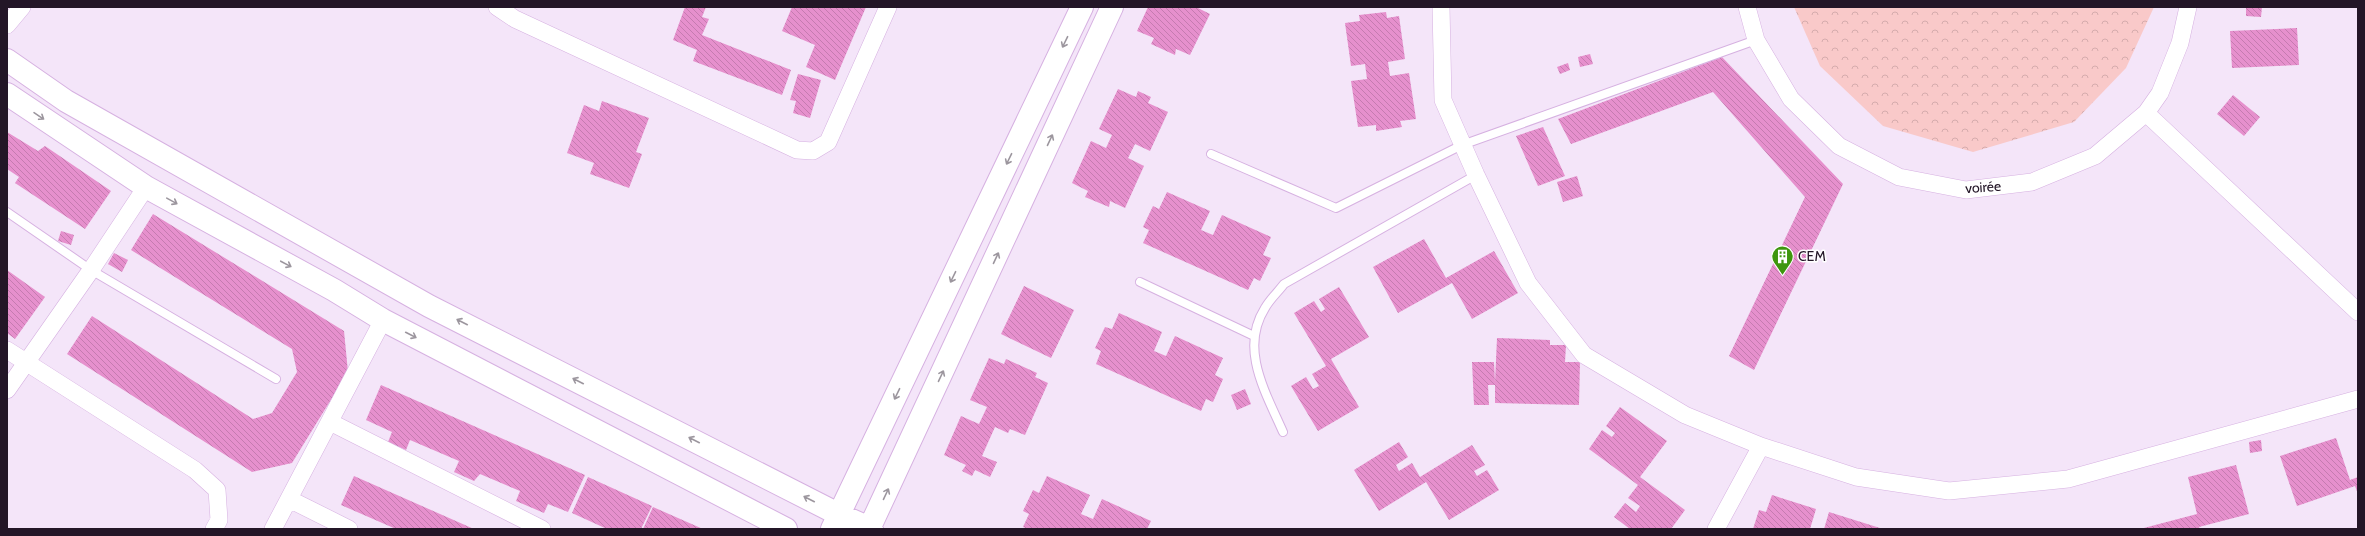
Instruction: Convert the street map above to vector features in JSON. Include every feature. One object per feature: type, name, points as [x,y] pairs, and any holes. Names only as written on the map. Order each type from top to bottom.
[{"type":"main road","points":[[836,522],[1082,7]]},
{"type":"main road","points":[[7,60],[66,101],[429,306],[836,522],[870,529],[1112,7]]},
{"type":"main road","points":[[7,94],[146,186],[334,290],[383,320],[786,529]]},
{"type":"street","points":[[7,25],[22,7]]},
{"type":"street","points":[[497,7],[515,19],[797,150],[813,151],[828,142],[888,7]]},
{"type":"street","points":[[1440,7],[1443,100],[1462,145],[1528,283],[1584,355],[1685,416],[1761,446],[1856,477],[1949,491],[2068,479],[2358,399]]},
{"type":"street","name":"voirée","points":[[1747,7],[1756,40],[1791,99],[1839,146],[1899,177],[1966,190],[2032,182],[2095,156],[2146,113],[2160,93],[2180,43],[2188,7]]},
{"type":"street","points":[[2146,113],[2358,312]]},
{"type":"street","points":[[7,390],[25,362],[91,270],[146,186]]},
{"type":"street","points":[[273,529],[383,320]]},
{"type":"street","points":[[7,350],[195,470],[217,490],[219,520],[214,529]]},
{"type":"street","points":[[330,422],[542,529]]},
{"type":"street","points":[[1716,529],[1761,446]]},
{"type":"street","points":[[289,499],[349,529]]},
{"type":"lane","points":[[1211,154],[1336,208],[1462,145],[1756,40]]},
{"type":"lane","points":[[1283,432],[1256,368],[1254,336],[1265,308],[1284,284],[1476,175]]},
{"type":"lane","points":[[7,212],[91,270],[276,379]]},
{"type":"lane","points":[[1140,282],[1254,336]]},
{"type":"green space","points":[[1794,7],[2154,7],[2126,68],[2074,122],[1973,152],[1883,126],[1820,66]]},
{"type":"building","points":[[685,7],[706,7],[702,17],[709,19],[702,35],[791,70],[782,95],[693,61],[697,50],[673,40]]},
{"type":"building","points":[[792,7],[866,7],[835,80],[806,67],[815,45],[782,31]]},
{"type":"building","points":[[1148,7],[1196,7],[1210,14],[1190,55],[1176,49],[1175,55],[1151,44],[1154,38],[1137,31]]},
{"type":"building","points":[[2246,7],[2262,7],[2261,17],[2246,16]]},
{"type":"building","points":[[1386,12],[1387,18],[1399,16],[1405,59],[1388,62],[1390,76],[1409,73],[1416,119],[1400,121],[1402,127],[1376,131],[1376,125],[1358,127],[1351,81],[1367,79],[1365,64],[1351,66],[1345,23],[1360,21],[1359,15]]},
{"type":"building","points":[[2297,28],[2299,65],[2232,68],[2230,31]]},
{"type":"building","points":[[1590,54],[1593,64],[1580,67],[1578,57]]},
{"type":"building","name":"CEM","points":[[1722,57],[1843,184],[1754,370],[1729,356],[1805,197],[1713,92],[1571,144],[1558,119]]},
{"type":"building","points":[[1568,63],[1570,70],[1560,74],[1557,67]]},
{"type":"building","points":[[798,74],[821,80],[810,118],[793,113],[796,101],[790,100]]},
{"type":"building","points":[[1118,89],[1136,97],[1138,91],[1151,97],[1148,103],[1168,112],[1150,151],[1135,144],[1128,158],[1144,166],[1125,208],[1110,201],[1109,207],[1085,197],[1088,191],[1072,183],[1091,141],[1106,148],[1112,135],[1099,129]]},
{"type":"building","points":[[2233,95],[2260,117],[2244,136],[2217,114]]},
{"type":"building","points":[[602,101],[649,118],[636,152],[642,154],[629,188],[590,174],[594,163],[567,153],[584,105],[599,111]]},
{"type":"building","points":[[1543,127],[1565,176],[1538,186],[1516,136]]},
{"type":"building","points":[[7,132],[38,151],[45,146],[111,191],[85,229],[15,183],[19,177],[7,169]]},
{"type":"building","points":[[1577,176],[1583,196],[1563,202],[1557,182]]},
{"type":"building","points":[[1167,192],[1210,211],[1201,230],[1213,235],[1222,215],[1271,237],[1263,255],[1271,258],[1260,281],[1254,278],[1248,290],[1143,243],[1149,230],[1143,227],[1153,206],[1159,209]]},
{"type":"building","points":[[153,214],[344,331],[348,372],[292,463],[252,472],[67,354],[92,316],[253,419],[272,413],[297,372],[292,349],[131,250]]},
{"type":"building","points":[[61,231],[74,235],[71,245],[58,241]]},
{"type":"building","points":[[1424,239],[1446,278],[1494,251],[1518,293],[1472,319],[1452,283],[1398,313],[1373,267]]},
{"type":"building","points":[[114,253],[128,260],[122,272],[108,264]]},
{"type":"building","points":[[7,270],[45,297],[15,339],[7,333]]},
{"type":"building","points":[[1024,286],[1074,310],[1051,358],[1001,334]]},
{"type":"building","points":[[1339,287],[1369,337],[1331,359],[1359,407],[1318,431],[1291,386],[1306,377],[1313,389],[1319,386],[1312,374],[1326,366],[1294,313],[1314,301],[1321,312],[1325,309],[1319,299]]},
{"type":"building","points":[[1119,313],[1162,332],[1154,351],[1166,356],[1175,336],[1223,358],[1215,375],[1223,379],[1213,402],[1206,399],[1201,411],[1096,364],[1101,351],[1095,348],[1105,327],[1112,329]]},
{"type":"building","points":[[1497,338],[1550,340],[1550,345],[1566,345],[1565,362],[1580,362],[1579,405],[1495,403],[1495,385],[1488,385],[1489,405],[1474,405],[1472,362],[1494,362],[1495,382]]},
{"type":"building","points":[[989,358],[1004,364],[1006,359],[1037,373],[1035,377],[1048,383],[1025,435],[1010,429],[1008,433],[995,427],[982,456],[997,462],[990,477],[975,470],[972,476],[962,471],[966,465],[944,455],[961,416],[979,424],[987,407],[970,400]]},
{"type":"building","points":[[381,385],[585,475],[568,512],[548,504],[544,513],[516,501],[520,491],[480,474],[474,481],[454,472],[459,461],[410,440],[406,450],[388,442],[392,432],[366,420]]},
{"type":"building","points":[[1245,389],[1251,404],[1237,410],[1231,395]]},
{"type":"building","points":[[1620,407],[1667,441],[1640,477],[1685,510],[1671,529],[1630,529],[1614,517],[1625,503],[1636,512],[1640,506],[1628,498],[1638,485],[1589,449],[1602,430],[1612,437],[1615,433],[1606,426]]},
{"type":"building","points":[[2336,438],[2350,480],[2358,477],[2358,494],[2355,486],[2297,506],[2280,456]]},
{"type":"building","points":[[2261,440],[2262,451],[2250,453],[2249,442]]},
{"type":"building","points":[[1399,442],[1408,457],[1396,465],[1399,471],[1412,463],[1420,477],[1472,445],[1485,465],[1474,471],[1477,476],[1487,470],[1499,490],[1449,520],[1426,482],[1379,511],[1354,470]]},
{"type":"building","points":[[2236,465],[2249,514],[2199,527],[2200,529],[2140,529],[2197,514],[2188,477]]},
{"type":"building","points":[[354,476],[474,529],[396,529],[341,505]]},
{"type":"building","points":[[1047,476],[1090,495],[1081,514],[1093,519],[1102,499],[1151,521],[1147,529],[1028,529],[1023,527],[1029,514],[1023,511],[1033,490],[1039,493]]},
{"type":"building","points":[[588,477],[652,506],[641,529],[607,529],[572,513]]},
{"type":"building","points":[[1772,495],[1816,509],[1810,529],[1753,529],[1759,510],[1766,512]]},
{"type":"building","points":[[653,507],[703,529],[643,529]]},
{"type":"building","points":[[1829,512],[1880,528],[1824,529]]},
{"type":"place","name":"CEM","points":[[1783,276]]}]
